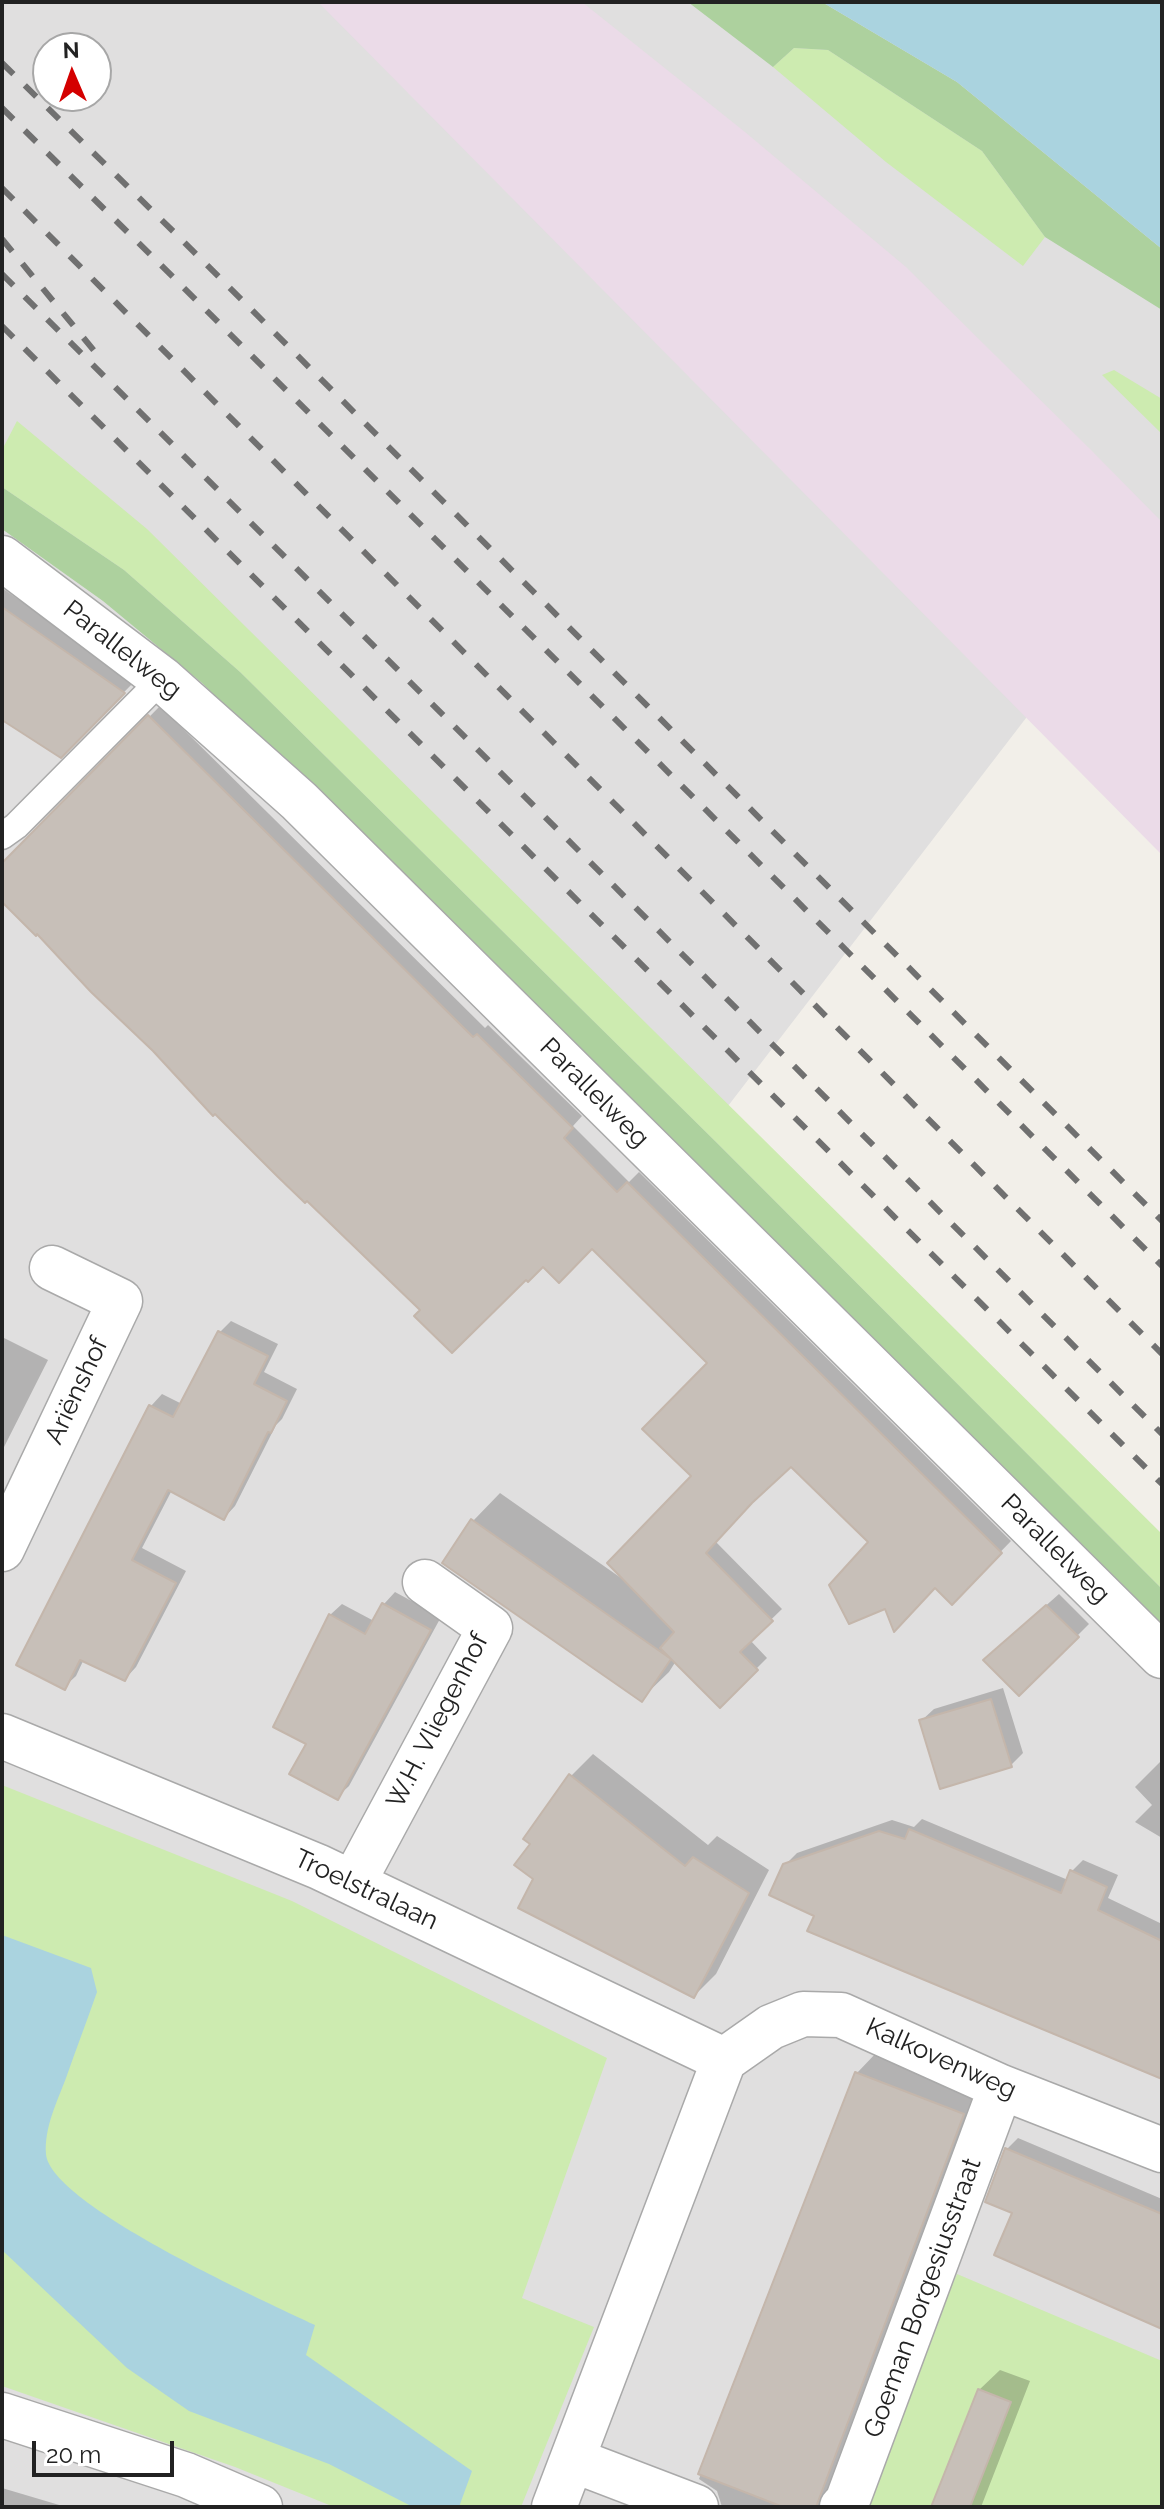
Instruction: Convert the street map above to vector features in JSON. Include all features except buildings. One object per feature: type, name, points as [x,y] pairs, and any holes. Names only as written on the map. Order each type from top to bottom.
[{"type":"street","name":"Parallelweg","points":[[2,558],[162,679],[299,801],[1162,1656]]},
{"type":"street","name":"Ariënshof","points":[[2,1549],[120,1301],[52,1268]]},
{"type":"street","name":"W.H. Vliegenhof","points":[[353,1883],[490,1628],[425,1582]]},
{"type":"street","name":"Troelstralaan","points":[[2,1736],[353,1883],[724,2060]]},
{"type":"street","name":"Kalkovenweg","points":[[724,2060],[771,2027],[803,2014],[841,2015],[1001,2087],[1162,2150]]},
{"type":"street","points":[[554,2507],[724,2060]]},
{"type":"street","name":"Goeman Borgesiusstraat","points":[[842,2507],[847,2502],[1001,2087]]},
{"type":"street","points":[[2,2415],[186,2475],[260,2507]]},
{"type":"street","points":[[573,2460],[696,2507]]},
{"type":"lane","points":[[2,836],[27,815],[162,679]]},
{"type":"shaded area","points":[[2,2],[1162,2],[1162,541],[728,1106],[1162,1553],[1162,2507],[2,2507]]},
{"type":"shaded area","points":[[318,2],[582,2],[745,132],[906,267],[1091,450],[1162,522],[1162,855]]},
{"type":"green space","points":[[688,2],[822,2],[957,82],[1162,249],[1162,310],[1045,237],[982,151],[828,50],[794,48],[773,67]]},
{"type":"green space","points":[[794,48],[828,50],[982,151],[1045,237],[1023,266],[886,162],[773,67]]},
{"type":"green space","points":[[1114,370],[1162,399],[1162,434],[1102,375]]},
{"type":"green space","points":[[17,421],[147,529],[1162,1534],[1162,1589],[717,1143],[240,672],[124,570],[2,487],[2,450]]},
{"type":"green space","points":[[2,487],[124,570],[240,672],[717,1143],[1162,1589],[1162,1625],[202,683],[103,601],[2,529]]},
{"type":"green space","points":[[2,1785],[292,1901],[607,2058],[522,2298],[594,2327],[521,2507],[334,2507],[235,2467],[2,2386]]},
{"type":"green space","points":[[957,2274],[1162,2361],[1162,2507],[854,2507]]},
{"type":"water","points":[[822,2],[1162,2],[1162,249],[957,82]]},
{"type":"water","points":[[2,1935],[91,1968],[97,1992],[49,2125],[46,2154],[57,2175],[83,2199],[164,2250],[315,2325],[306,2355],[472,2471],[459,2507],[413,2507],[329,2464],[189,2411],[127,2368],[2,2250]]},
{"type":"railway","points":[[2,63],[1162,1221]]},
{"type":"railway","points":[[2,108],[1162,1266]]},
{"type":"railway","points":[[2,188],[1162,1354]]},
{"type":"railway","points":[[2,239],[96,353]]},
{"type":"railway","points":[[2,274],[1162,1434]]},
{"type":"railway","points":[[2,326],[1162,1484]]}]
